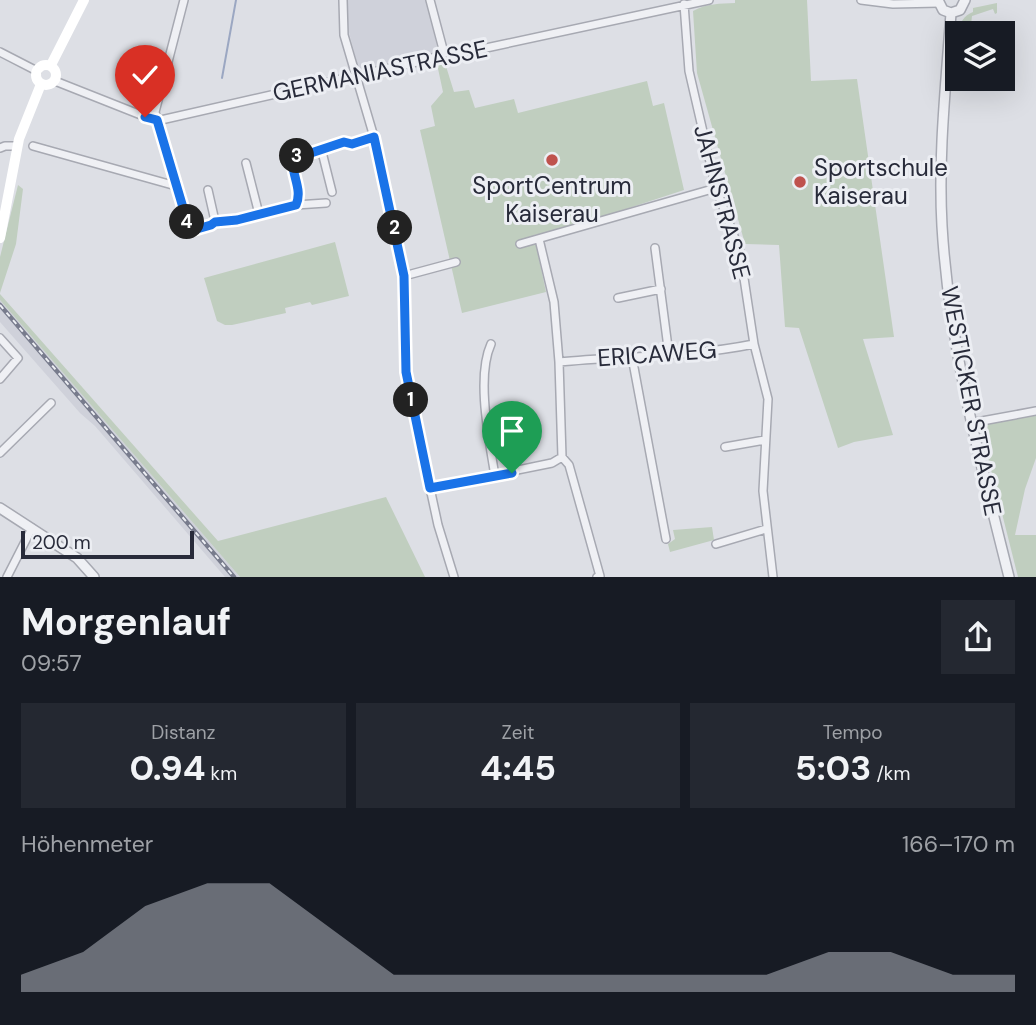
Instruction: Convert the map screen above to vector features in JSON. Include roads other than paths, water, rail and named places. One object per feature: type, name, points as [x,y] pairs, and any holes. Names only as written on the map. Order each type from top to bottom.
[{"type":"main road","points":[[51,65],[84,0]]},
{"type":"main road","points":[[44,65],[51,65],[56,70],[55,80],[51,85],[41,84],[36,77],[37,71],[44,65]]},
{"type":"main road","points":[[0,238],[17,146],[41,84]]},
{"type":"street","points":[[184,0],[157,105],[157,120],[190,231],[215,222],[237,220],[296,205],[326,203]]},
{"type":"street","points":[[343,0],[344,35],[374,137],[404,276],[406,372],[438,525],[454,577]]},
{"type":"street","points":[[430,0],[444,53]]},
{"type":"street","name":"GERMANIASTRASSE","points":[[157,120],[430,59],[444,53],[481,49],[709,0]]},
{"type":"street","points":[[861,0],[894,4],[938,2],[943,10],[951,13],[960,10],[965,0]]},
{"type":"street","name":"JAHNSTRASSE","points":[[684,4],[688,71],[716,188],[740,252],[754,344],[768,399],[763,491],[773,577]]},
{"type":"street","name":"WESTICKER STRASSE","points":[[951,13],[943,117],[942,226],[954,335],[971,422],[1009,577]]},
{"type":"street","points":[[0,52],[37,71]]},
{"type":"street","points":[[55,80],[157,120]]},
{"type":"street","points":[[296,205],[300,197],[293,159],[321,148],[344,142],[352,144],[374,137]]},
{"type":"street","points":[[0,148],[17,146]]},
{"type":"street","points":[[33,146],[176,186]]},
{"type":"street","points":[[321,148],[332,192]]},
{"type":"street","points":[[246,163],[259,214]]},
{"type":"street","points":[[520,244],[716,188]]},
{"type":"street","points":[[208,190],[215,222]]},
{"type":"street","points":[[539,239],[554,302],[562,457],[569,465],[599,577]]},
{"type":"street","points":[[655,248],[669,355]]},
{"type":"street","points":[[404,276],[456,262]]},
{"type":"street","points":[[618,298],[662,289]]},
{"type":"street","points":[[0,338],[18,358],[1,377]]},
{"type":"street","points":[[491,344],[485,356],[484,367],[489,441],[495,476]]},
{"type":"street","name":"ERICAWEG","points":[[559,362],[726,350],[754,344]]},
{"type":"street","points":[[632,357],[666,539]]},
{"type":"street","points":[[0,453],[51,403]]},
{"type":"street","points":[[971,422],[1036,411]]},
{"type":"street","points":[[726,447],[765,440]]},
{"type":"street","points":[[430,488],[552,463],[562,457]]},
{"type":"street","points":[[0,508],[77,558],[94,577]]},
{"type":"street","points":[[7,577],[32,528]]},
{"type":"street","points":[[716,544],[766,529]]},
{"type":"waterway","points":[[222,78],[236,0]]},
{"type":"railway","points":[[0,305],[234,577]]},
{"type":"place","name":"SportCentrum Kaiserau","points":[[552,160]]},
{"type":"place","name":"Sportschule Kaiserau","points":[[800,182]]}]
